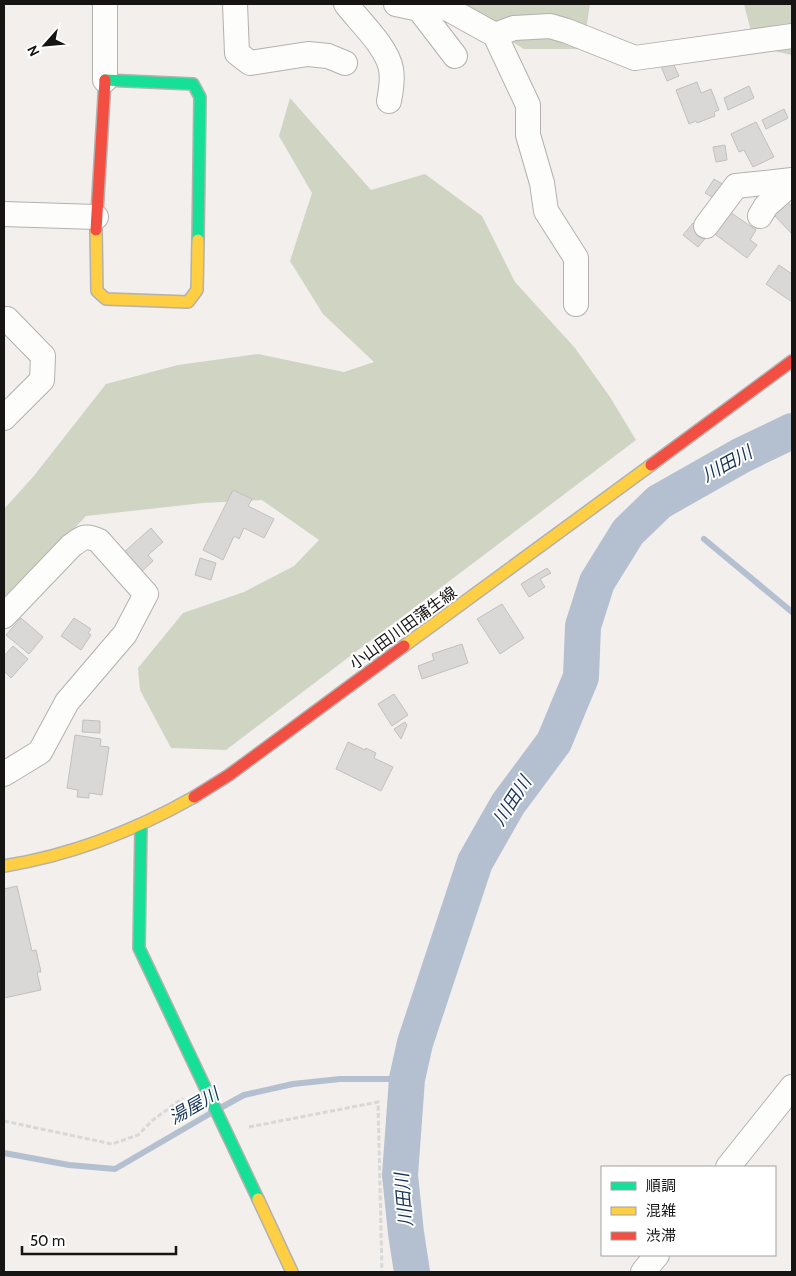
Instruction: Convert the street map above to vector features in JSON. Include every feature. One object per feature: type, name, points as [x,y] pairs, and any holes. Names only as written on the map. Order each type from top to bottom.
[{"type":"street","points":[[105,4],[105,80],[96,217],[97,291],[106,299],[188,302],[196,290],[200,97],[193,84],[105,80]]},
{"type":"street","points":[[235,4],[237,53],[250,62],[308,54],[328,56],[345,63]]},
{"type":"street","points":[[346,4],[385,52],[391,69],[392,82],[389,101]]},
{"type":"street","points":[[396,4],[419,10],[441,6],[495,35],[528,105],[528,135],[542,183],[546,211],[576,258],[576,304]]},
{"type":"street","points":[[419,10],[455,56]]},
{"type":"street","points":[[495,35],[514,28],[550,26],[567,30],[635,58],[792,36]]},
{"type":"street","points":[[760,216],[766,206],[792,182]]},
{"type":"street","points":[[706,226],[736,186],[792,182]]},
{"type":"street","points":[[4,214],[96,217]]},
{"type":"street","points":[[4,319],[7,319],[43,356],[42,380],[4,418]]},
{"type":"street","name":"小山田川田蒲生線","points":[[4,866],[21,864],[85,848],[141,826],[203,792],[255,756],[792,361]]},
{"type":"street","points":[[4,616],[71,546],[82,538],[90,536],[99,541],[146,594],[125,634],[67,702],[40,752],[4,774]]},
{"type":"street","points":[[141,826],[139,948],[292,1272]]},
{"type":"street","points":[[729,1166],[792,1087]]},
{"type":"street","points":[[643,1272],[656,1256]]},
{"type":"path","points":[[4,1121],[112,1144],[138,1136],[153,1120],[203,1083]]},
{"type":"path","points":[[226,1131],[378,1102],[382,1272]]},
{"type":"green space","points":[[450,4],[590,4],[583,49],[524,49]]},
{"type":"green space","points":[[744,4],[792,4],[792,55],[755,47]]},
{"type":"green space","points":[[290,98],[371,190],[425,174],[482,216],[515,282],[575,348],[610,397],[636,440],[226,750],[171,748],[140,690],[138,668],[183,613],[244,592],[294,566],[319,540],[262,500],[203,503],[86,516],[4,606],[4,509],[33,477],[106,384],[178,365],[258,354],[344,372],[374,362],[323,314],[290,261],[312,193],[279,136]]},
{"type":"building","points":[[672,61],[679,76],[667,81],[661,66]]},
{"type":"building","points":[[697,82],[701,93],[711,89],[719,110],[714,112],[715,116],[689,124],[676,90]]},
{"type":"building","points":[[749,86],[754,98],[728,110],[724,98]]},
{"type":"building","points":[[784,109],[788,118],[766,129],[762,120]]},
{"type":"building","points":[[756,122],[774,157],[753,167],[744,150],[739,152],[731,134]]},
{"type":"building","points":[[725,145],[727,160],[716,162],[713,147]]},
{"type":"building","points":[[714,179],[726,186],[717,200],[705,193]]},
{"type":"building","points":[[787,201],[792,207],[792,234],[774,215]]},
{"type":"building","points":[[730,212],[756,230],[750,240],[757,245],[747,258],[712,232]]},
{"type":"building","points":[[693,223],[708,235],[698,247],[683,235]]},
{"type":"building","points":[[779,265],[792,274],[792,302],[766,284]]},
{"type":"building","points":[[233,490],[252,499],[248,506],[274,519],[264,538],[244,528],[239,539],[234,536],[223,560],[203,550]]},
{"type":"building","points":[[151,528],[163,542],[148,555],[153,561],[140,573],[123,553]]},
{"type":"building","points":[[200,558],[216,563],[211,580],[195,575]]},
{"type":"building","points":[[547,568],[551,573],[540,579],[545,587],[529,597],[521,584]]},
{"type":"building","points":[[502,604],[524,638],[500,654],[477,619]]},
{"type":"building","points":[[21,618],[43,637],[29,654],[6,635]]},
{"type":"building","points":[[74,618],[91,629],[88,633],[91,635],[81,650],[61,636]]},
{"type":"building","points":[[462,644],[468,663],[422,679],[418,666],[434,660],[432,654]]},
{"type":"building","points":[[13,646],[28,659],[11,678],[4,671],[4,656]]},
{"type":"building","points":[[394,694],[408,715],[392,726],[378,704]]},
{"type":"building","points":[[83,720],[100,721],[100,733],[82,732]]},
{"type":"building","points":[[405,722],[407,725],[401,739],[394,729]]},
{"type":"building","points":[[75,735],[101,739],[100,746],[109,747],[102,795],[89,793],[89,798],[77,797],[78,790],[67,788]]},
{"type":"building","points":[[348,742],[376,753],[374,758],[393,767],[381,791],[336,769]]},
{"type":"building","points":[[17,886],[32,951],[36,950],[41,972],[37,972],[41,990],[4,998],[4,889]]},
{"type":"waterway","name":"川田川","points":[[412,1272],[400,1175],[407,1079],[415,1043],[475,862],[508,804],[554,742],[581,677],[583,626],[597,582],[628,532],[659,502],[742,455],[792,431]]},
{"type":"waterway","points":[[704,539],[792,612]]},
{"type":"waterway","name":"湯屋川","points":[[222,1107],[244,1095],[293,1084],[340,1079],[407,1079]]},
{"type":"waterway","name":"湯屋川","points":[[4,1153],[69,1165],[115,1169],[211,1113]]},
{"type":"traffic: fast","points":[[105,80],[193,84],[200,97],[198,240]]},
{"type":"traffic: fast","points":[[141,826],[139,948],[258,1199]]},
{"type":"traffic: slow","points":[[96,230],[97,291],[106,299],[188,302],[197,290],[198,240]]},
{"type":"traffic: slow","points":[[404,646],[651,465]]},
{"type":"traffic: slow","points":[[4,866],[54,855],[102,840],[149,821],[194,797]]},
{"type":"traffic: slow","points":[[258,1199],[292,1272]]},
{"type":"traffic: jam","points":[[96,230],[105,80]]},
{"type":"traffic: jam","points":[[651,465],[792,361]]},
{"type":"traffic: jam","points":[[194,797],[229,775],[404,646]]}]
